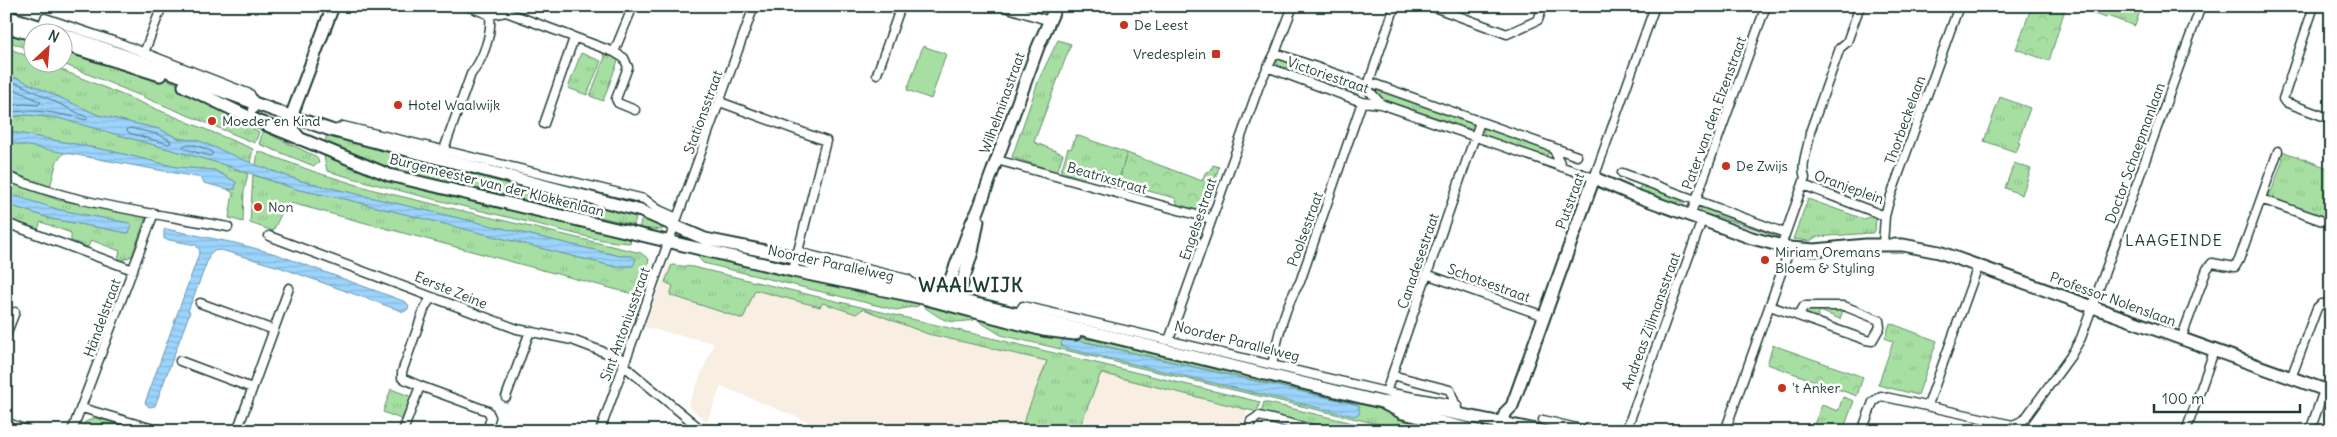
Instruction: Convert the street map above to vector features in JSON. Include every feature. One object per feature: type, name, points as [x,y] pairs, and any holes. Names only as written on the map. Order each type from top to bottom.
[{"type":"main road","points":[[301,140],[292,129],[291,117],[333,6]]},
{"type":"main road","name":"Wilhelminastraat","points":[[943,300],[1038,47],[1056,6]]},
{"type":"main road","name":"Burgemeester van der Klokkenlaan","points":[[6,16],[22,24]]},
{"type":"main road","name":"Burgemeester van der Klokkenlaan","points":[[6,27],[22,29]]},
{"type":"main road","name":"Burgemeester van der Klokkenlaan","points":[[72,37],[142,60],[254,107]]},
{"type":"main road","name":"Burgemeester van der Klokkenlaan","points":[[72,47],[162,75],[301,140],[389,175],[668,242]]},
{"type":"main road","name":"Burgemeester van der Klokkenlaan","points":[[184,86],[334,131],[676,222]]},
{"type":"main road","points":[[1594,178],[1696,218],[1752,238],[1785,247],[1815,250],[1883,244]]},
{"type":"main road","name":"Putstraat","points":[[1500,427],[1512,406],[1594,178]]},
{"type":"main road","name":"Wilhelminastraat","points":[[956,303],[972,252],[978,211]]},
{"type":"main road","name":"Noorder Parallelweg","points":[[676,222],[705,239],[771,254],[796,255],[815,264],[922,290],[943,300]]},
{"type":"main road","name":"Noorder Parallelweg","points":[[668,242],[793,271],[1017,315],[1104,336],[1384,397],[1403,413],[1456,415],[1500,427],[1512,428],[1542,425]]},
{"type":"main road","name":"Professor Nolenslaan","points":[[1883,244],[1903,244],[1939,252],[2327,391]]},
{"type":"main road","name":"Noorder Parallelweg","points":[[956,303],[1043,330],[1104,336]]},
{"type":"main road","name":"Putstraat","points":[[1512,406],[1512,428]]},
{"type":"main road","name":"Noorder Parallelweg","points":[[1456,415],[1478,431]]},
{"type":"street","points":[[144,53],[162,6]]},
{"type":"street","points":[[467,6],[490,15],[506,12],[614,52],[624,58],[628,67],[616,99],[618,103],[635,110]]},
{"type":"street","points":[[614,52],[633,6]]},
{"type":"street","name":"Stationsstraat","points":[[676,222],[754,6]]},
{"type":"street","points":[[877,74],[901,6]]},
{"type":"street","points":[[1002,6],[1050,21]]},
{"type":"street","points":[[1267,67],[1293,6]]},
{"type":"street","points":[[1366,83],[1395,6]]},
{"type":"street","points":[[1431,6],[1445,9],[1508,34],[1538,20],[1543,6]]},
{"type":"street","name":"Putstraat","points":[[1594,178],[1655,6]]},
{"type":"street","name":"Pater van den Elzenstraat","points":[[1696,218],[1696,200],[1766,6]]},
{"type":"street","points":[[1725,431],[1770,306],[1785,247],[1785,233],[1805,178],[1802,168],[1809,145],[1810,132],[1840,48],[1846,42],[1860,6]]},
{"type":"street","name":"Thorbeckelaan","points":[[1883,244],[1885,216],[1959,6]]},
{"type":"street","name":"Doctor Schaepmanlaan","points":[[1928,405],[2013,425],[2021,422],[2076,348],[2201,6]]},
{"type":"street","points":[[2314,6],[2283,99],[2285,102],[2331,119]]},
{"type":"street","points":[[443,152],[491,26],[490,15]]},
{"type":"street","name":"Burgemeester van der Klokkenlaan","points":[[44,22],[46,18],[57,22]]},
{"type":"street","name":"Burgemeester van der Klokkenlaan","points":[[72,27],[250,94],[254,107]]},
{"type":"street","points":[[544,124],[574,38]]},
{"type":"street","name":"Victoriestraat","points":[[1275,52],[1577,156]]},
{"type":"street","name":"Victoriestraat","points":[[1267,67],[1362,102],[1381,104],[1594,178]]},
{"type":"street","name":"Engelsestraat","points":[[1169,340],[1251,106],[1267,67]]},
{"type":"street","name":"Victoriestraat","points":[[1366,83],[1381,104]]},
{"type":"street","points":[[720,102],[826,141],[793,271]]},
{"type":"street","name":"Poolsestraat","points":[[1272,365],[1279,332],[1293,294],[1300,282],[1362,102]]},
{"type":"street","points":[[1475,138],[1480,122]]},
{"type":"street","name":"Burgemeester van der Klokkenlaan","points":[[334,131],[343,126],[443,152],[644,199],[676,222]]},
{"type":"street","name":"Canadesestraat","points":[[1384,397],[1475,138]]},
{"type":"street","points":[[1554,148],[1562,167]]},
{"type":"street","points":[[2181,339],[2207,269],[2212,263],[2234,266],[2239,260],[2278,151]]},
{"type":"street","name":"Beatrixstraat","points":[[997,160],[1211,220]]},
{"type":"street","points":[[1622,173],[1785,233]]},
{"type":"street","points":[[6,176],[44,191],[228,227]]},
{"type":"street","points":[[1631,194],[1637,179]]},
{"type":"street","name":"Oranjeplein","points":[[1803,185],[1885,216]]},
{"type":"street","points":[[2261,200],[2331,224]]},
{"type":"street","name":"Händelstraat","points":[[72,431],[154,213]]},
{"type":"street","name":"Andreas Zijlmansstraat","points":[[1626,431],[1696,218]]},
{"type":"street","name":"Sint Antoniusstraat","points":[[600,431],[676,222]]},
{"type":"street","points":[[6,223],[133,270]]},
{"type":"street","name":"Eerste Zeine","points":[[269,236],[517,329],[572,340],[624,362],[703,431]]},
{"type":"street","points":[[1862,431],[1873,402],[1881,396],[1928,405],[1978,266]]},
{"type":"street","name":"Schotsestraat","points":[[1426,274],[1544,316]]},
{"type":"street","points":[[236,431],[289,288]]},
{"type":"street","points":[[435,298],[429,301],[425,307],[402,372],[402,378],[488,411],[491,416],[486,431]]},
{"type":"street","points":[[200,303],[274,330]]},
{"type":"street","points":[[2290,378],[2317,308],[2321,304],[2331,304]]},
{"type":"street","name":"Noorder Parallelweg","points":[[1017,315],[1023,306],[1272,365],[1384,397],[1456,415]]},
{"type":"street","points":[[1770,306],[1798,316],[1872,341],[1880,327],[1879,320],[1844,306],[1804,306],[1798,316]]},
{"type":"street","points":[[6,335],[15,312]]},
{"type":"street","points":[[506,397],[530,331]]},
{"type":"street","points":[[2186,431],[2214,351]]},
{"type":"street","points":[[180,361],[252,388]]},
{"type":"street","points":[[1392,375],[1450,390],[1456,415]]},
{"type":"street","points":[[404,431],[420,386]]},
{"type":"street","points":[[2310,431],[2327,391]]},
{"type":"street","points":[[82,408],[160,431]]},
{"type":"street","points":[[1248,431],[1251,421],[1259,416],[1314,430]]},
{"type":"street","points":[[6,422],[29,431]]},
{"type":"street","points":[[1542,425],[1589,431]]},
{"type":"shaded area","points":[[669,264],[1250,404],[1240,431],[806,431],[809,422],[721,386],[707,422],[688,406],[714,343],[644,327]]},
{"type":"green space","points":[[2032,6],[2058,6],[2065,9],[2049,61],[2016,49]]},
{"type":"green space","points":[[2095,6],[2136,6],[2141,8],[2135,26],[2107,16],[2106,18],[2091,13]]},
{"type":"green space","points":[[10,32],[22,35],[22,47],[8,41]]},
{"type":"green space","points":[[1058,40],[1071,44],[1034,142],[1063,154],[1057,172],[1012,157],[1039,79]]},
{"type":"green space","points":[[923,46],[946,54],[931,99],[907,90]]},
{"type":"green space","points":[[6,47],[22,54],[22,72],[67,72],[253,149],[250,163],[197,140],[180,139],[159,129],[98,115],[17,78],[6,79]]},
{"type":"green space","points":[[72,48],[173,82],[254,121],[252,128],[259,132],[255,143],[72,68]]},
{"type":"green space","points":[[581,53],[601,61],[587,95],[568,88]]},
{"type":"green space","points":[[604,53],[619,58],[603,101],[590,96],[605,57],[603,56]]},
{"type":"green space","points":[[1280,58],[1356,85],[1358,93],[1356,95],[1351,94],[1350,89],[1287,67],[1283,70],[1277,65],[1277,61]]},
{"type":"green space","points":[[1376,88],[1474,123],[1474,130],[1380,99],[1372,91]]},
{"type":"green space","points":[[2000,97],[2030,108],[2016,152],[1984,141]]},
{"type":"green space","points":[[26,115],[58,118],[222,164],[248,174],[244,191],[243,222],[229,218],[233,193],[227,189],[235,189],[236,182],[214,170],[176,167],[111,151],[6,131],[6,118]]},
{"type":"green space","points":[[1485,128],[1549,150],[1550,153],[1544,157],[1485,136],[1483,133]]},
{"type":"green space","points":[[263,131],[317,157],[319,163],[314,166],[259,144]]},
{"type":"green space","points":[[327,131],[637,213],[634,225],[381,167],[325,145]]},
{"type":"green space","points":[[1076,135],[1127,153],[1118,183],[1083,173],[1084,180],[1066,173],[1060,174],[1068,148],[1071,149]]},
{"type":"green space","points":[[6,142],[65,152],[57,161],[50,187],[6,170]]},
{"type":"green space","points":[[258,151],[315,172],[374,190],[641,253],[649,259],[640,296],[287,202],[273,231],[250,223],[253,175],[299,190],[345,199],[616,267],[631,256],[620,256],[301,181],[256,165]]},
{"type":"green space","points":[[323,151],[344,161],[631,235],[630,243],[579,235],[327,171]]},
{"type":"green space","points":[[2282,151],[2331,169],[2331,220],[2267,196],[2268,192],[2272,190],[2283,159]]},
{"type":"green space","points":[[1127,153],[1202,181],[1205,173],[1211,170],[1213,165],[1219,167],[1213,186],[1215,191],[1207,202],[1210,209],[1201,214],[1195,212],[1192,208],[1179,207],[1175,198],[1118,183]]},
{"type":"green space","points":[[2014,163],[2031,169],[2022,195],[2005,188]]},
{"type":"green space","points":[[6,181],[58,200],[146,217],[132,256],[123,260],[118,258],[120,251],[91,240],[88,247],[71,241],[71,233],[41,222],[38,229],[6,218],[6,204],[52,219],[128,233],[129,223],[60,210],[6,194]]},
{"type":"green space","points":[[1642,184],[1687,200],[1685,204],[1677,201],[1676,203],[1641,192],[1639,188]]},
{"type":"green space","points":[[1808,199],[1864,219],[1874,215],[1876,218],[1875,231],[1872,233],[1816,237],[1810,241],[1793,239]]},
{"type":"green space","points":[[1701,205],[1778,233],[1776,239],[1771,238],[1768,233],[1716,216],[1711,218],[1700,213]]},
{"type":"green space","points":[[643,215],[663,226],[662,230],[639,228]]},
{"type":"green space","points":[[699,254],[919,303],[918,306],[896,310],[703,263],[698,257]]},
{"type":"green space","points":[[672,265],[693,267],[1260,402],[1257,412],[1101,373],[1078,431],[1050,431],[1035,425],[1032,431],[1020,431],[1047,361],[928,334],[863,309],[856,314],[823,303],[820,307],[755,290],[743,319],[670,295],[673,286],[665,282]]},
{"type":"green space","points":[[925,304],[976,316],[974,320],[947,321],[924,307]]},
{"type":"green space","points":[[1805,310],[1843,310],[1840,319],[1820,311],[1817,318],[1804,313]]},
{"type":"green space","points":[[981,318],[1042,332],[1106,342],[1376,405],[1458,431],[1417,431],[1386,426],[1001,335],[980,322]],"holes":[[[1087,342],[1358,405],[1265,395],[1061,346]]]},
{"type":"green space","points":[[1890,323],[1937,341],[1918,395],[1878,385],[1893,342],[1885,338]]},
{"type":"green space","points":[[1773,345],[1863,377],[1857,396],[1767,364]]},
{"type":"green space","points":[[391,389],[412,397],[403,420],[383,412]]},
{"type":"green space","points":[[1843,397],[1854,401],[1843,431],[1811,431],[1822,405],[1838,411]]},
{"type":"green space","points":[[1264,402],[1387,431],[1338,431],[1261,413]]},
{"type":"green space","points":[[95,418],[140,431],[79,431],[85,422]]},
{"type":"water","points":[[17,78],[98,115],[159,129],[180,139],[197,140],[256,165],[301,181],[620,256],[631,256],[636,259],[633,266],[616,267],[345,199],[299,190],[222,164],[58,118],[26,115],[6,118],[6,79]]},
{"type":"water","points":[[6,131],[111,151],[176,167],[214,170],[236,182],[235,189],[227,189],[204,183],[202,178],[6,142]]},
{"type":"water","points":[[6,193],[60,210],[129,223],[132,226],[128,233],[52,219],[6,204]]},
{"type":"water","points":[[164,230],[235,243],[276,254],[406,302],[409,306],[404,312],[279,267],[221,250],[213,251],[208,256],[188,311],[190,312],[155,406],[149,407],[145,403],[200,251],[196,245],[164,239]]},
{"type":"water","points":[[1067,338],[1351,403],[1358,405],[1360,413],[1354,416],[1065,348],[1061,344]]},
{"type":"place","name":"De Leest","points":[[1124,25]]},
{"type":"place","name":"Vredesplein","points":[[1216,54]]},
{"type":"place","name":"Hotel Waalwijk","points":[[398,105]]},
{"type":"place","name":"Moeder en Kind","points":[[212,121]]},
{"type":"place","name":"De Zwijs","points":[[1726,166]]},
{"type":"place","name":"Non","points":[[258,207]]},
{"type":"place","name":"Miriam Oremans Bloem & Styling","points":[[1765,260]]},
{"type":"place","name":"'t Anker","points":[[1782,388]]},
{"type":"district","name":"LAAGEINDE","points":[[2174,240]]},
{"type":"district","name":"WAALWIJK","points":[[971,285]]}]
